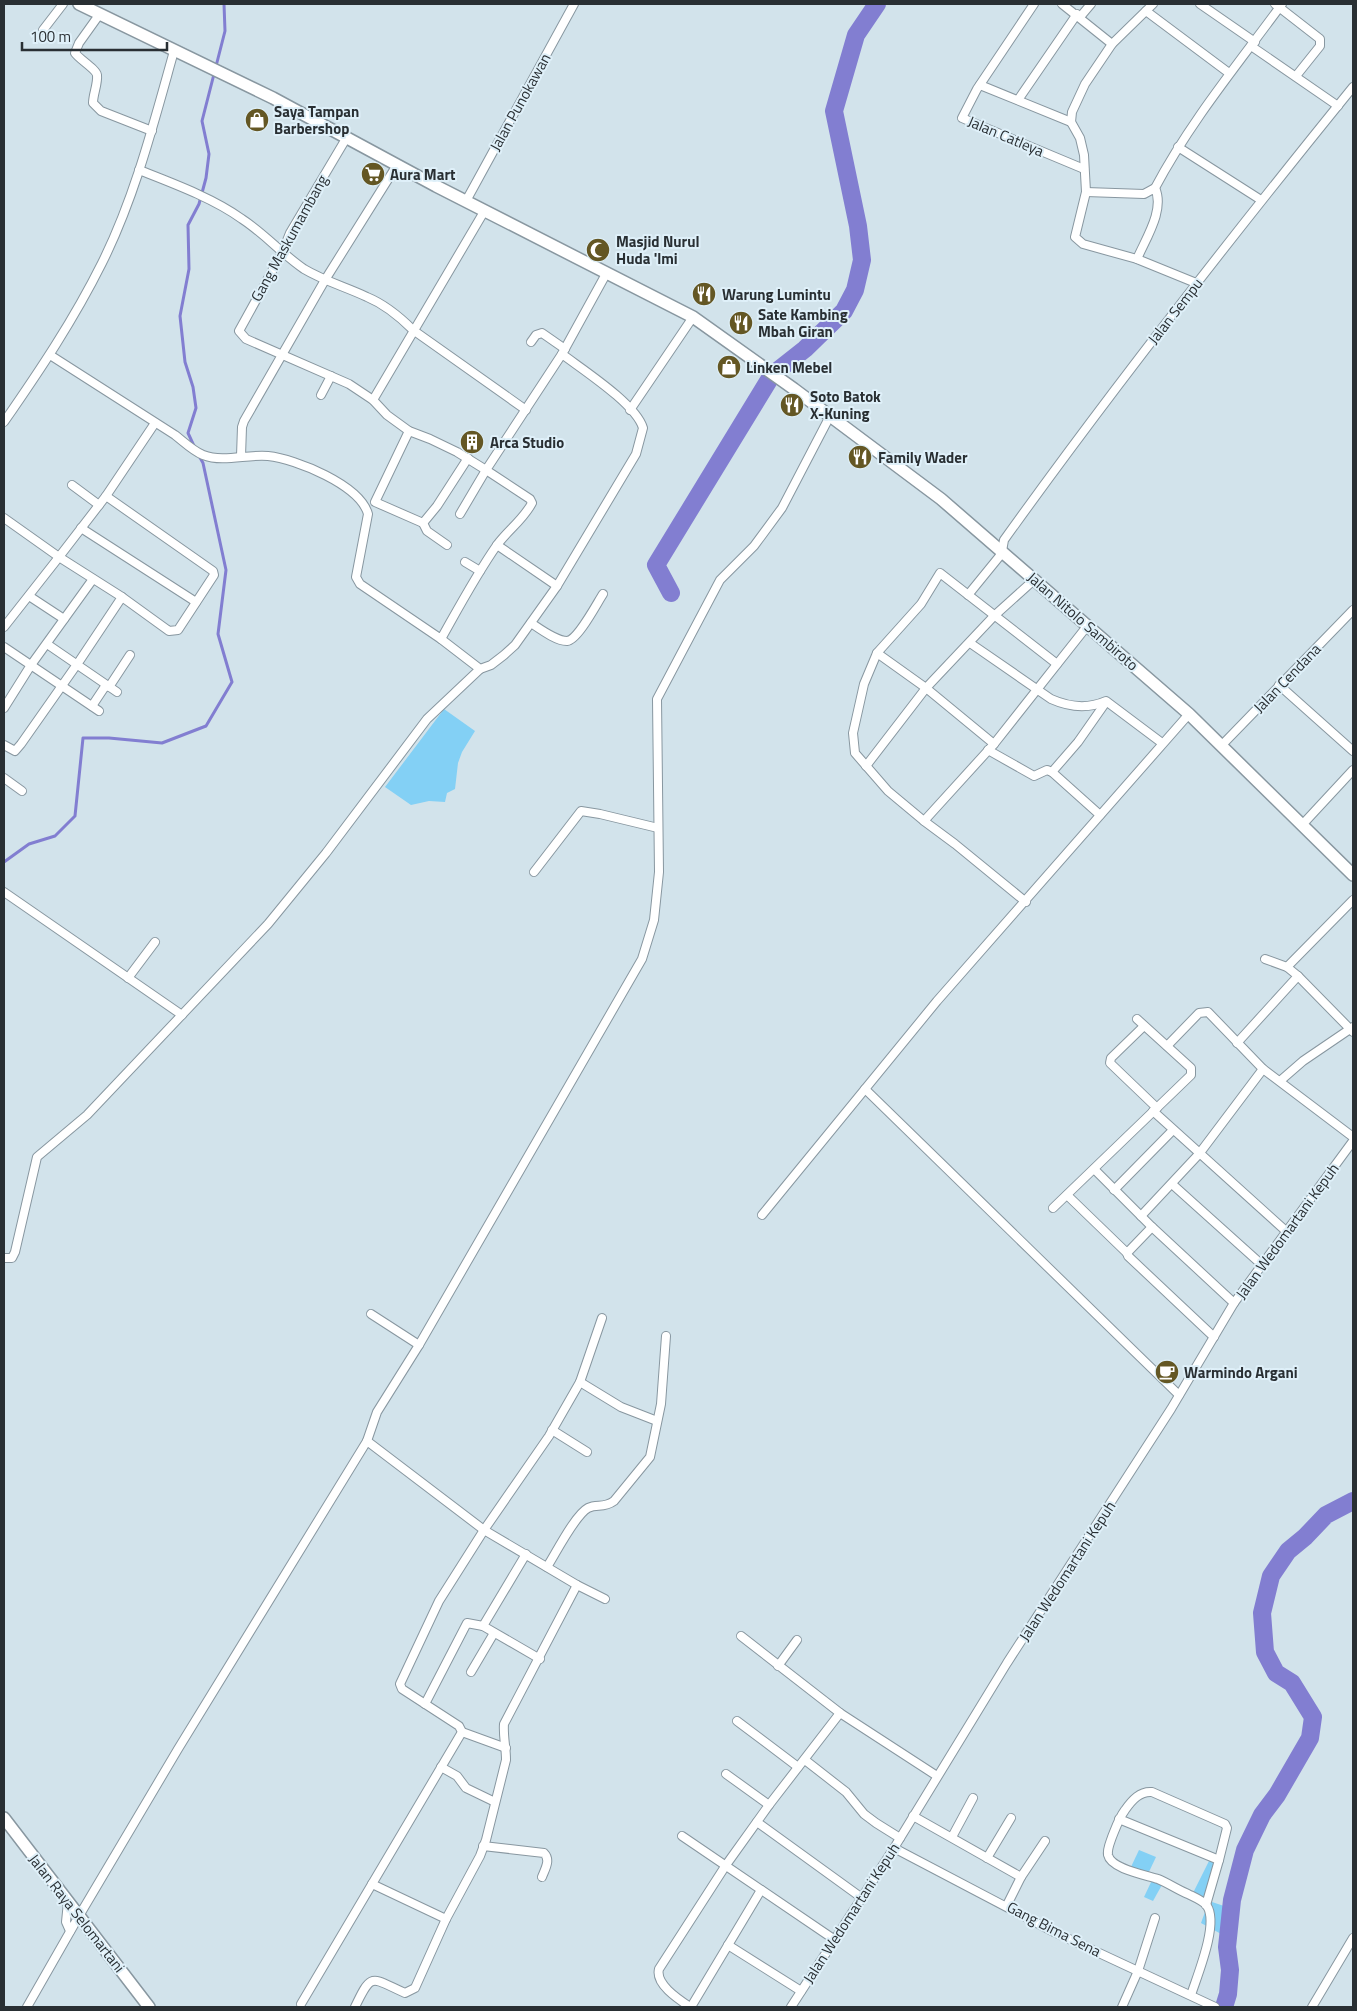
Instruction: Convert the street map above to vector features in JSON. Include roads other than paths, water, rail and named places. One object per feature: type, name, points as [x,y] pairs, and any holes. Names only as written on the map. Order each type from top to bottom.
[{"type":"street","points":[[43,30],[63,4]]},
{"type":"street","name":"Jalan Nitolo Sambiroto","points":[[79,4],[347,137],[397,165],[693,318],[794,389],[896,465],[1000,547],[1035,580],[1088,624],[1189,714],[1353,875]]},
{"type":"street","name":"Jalan Punokawan","points":[[466,201],[574,4]]},
{"type":"street","points":[[1034,4],[980,85],[1071,122],[1080,138],[1086,192],[1075,237],[1083,244],[1136,259],[1196,283]]},
{"type":"street","points":[[1062,4],[1112,44]]},
{"type":"street","points":[[1018,100],[1078,15],[1091,4]]},
{"type":"street","points":[[1071,122],[1075,103],[1084,84],[1112,44],[1152,4]]},
{"type":"street","points":[[1200,4],[1338,106]]},
{"type":"street","points":[[1086,192],[1144,194],[1155,188],[1178,147],[1279,5],[1318,36],[1321,42],[1296,76]]},
{"type":"street","points":[[1146,11],[1229,73]]},
{"type":"street","points":[[99,15],[79,43],[75,52],[97,75],[93,103],[101,111],[152,131]]},
{"type":"street","points":[[4,422],[66,330],[102,262],[130,198],[152,131],[174,51]]},
{"type":"street","name":"Jalan Catleya","points":[[980,85],[962,117],[963,119],[1084,169]]},
{"type":"street","name":"Jalan Sempu","points":[[968,595],[1094,415],[1261,200],[1353,87]]},
{"type":"street","name":"Gang Maskumambang","points":[[281,354],[246,339],[239,331],[282,253],[290,233],[347,137]]},
{"type":"street","points":[[1178,147],[1261,200]]},
{"type":"street","points":[[241,456],[240,443],[244,421],[325,280],[397,165]]},
{"type":"street","points":[[139,170],[210,201],[242,219],[282,253],[325,280],[368,297],[399,316],[413,330],[526,410]]},
{"type":"street","points":[[1136,259],[1157,211],[1159,200],[1155,188]]},
{"type":"street","points":[[373,400],[485,210]]},
{"type":"street","points":[[460,514],[486,470],[564,352],[606,274]]},
{"type":"street","points":[[630,410],[693,318]]},
{"type":"street","points":[[4,1258],[12,1258],[15,1252],[37,1157],[87,1114],[268,924],[302,884],[427,719],[480,669],[504,655],[515,645],[556,586],[636,454],[643,428],[642,423],[630,410],[542,333],[536,335],[531,342]]},
{"type":"street","points":[[281,354],[349,384],[373,400],[387,415],[410,431],[468,458],[530,498],[532,503],[515,528],[497,545],[441,639]]},
{"type":"street","points":[[50,355],[203,455],[225,459],[241,456],[270,456],[291,461],[330,477],[362,500],[368,514],[356,577],[360,584],[441,639],[480,669]]},
{"type":"street","points":[[321,396],[331,376]]},
{"type":"street","points":[[27,2007],[70,1931],[280,1581],[367,1441],[374,1419],[642,959],[654,920],[659,872],[657,699],[720,580],[754,546],[782,508],[830,416]]},
{"type":"street","points":[[4,627],[106,496],[155,423]]},
{"type":"street","points":[[367,510],[375,502],[410,431]]},
{"type":"street","points":[[423,523],[437,506],[468,458]]},
{"type":"street","points":[[72,486],[99,505]]},
{"type":"street","points":[[4,518],[59,557],[122,596],[169,631],[178,630],[214,575],[213,570],[106,496]]},
{"type":"street","points":[[375,502],[423,523],[427,531],[447,545]]},
{"type":"street","points":[[81,528],[196,602]]},
{"type":"street","points":[[497,545],[556,586]]},
{"type":"street","points":[[465,562],[480,571]]},
{"type":"street","points":[[1026,902],[888,791],[855,753],[853,734],[864,684],[877,654],[921,604],[940,573],[1057,664]]},
{"type":"street","points":[[4,708],[31,665],[93,579]]},
{"type":"street","points":[[866,766],[926,688],[994,616],[1035,580]]},
{"type":"street","points":[[530,624],[557,638],[566,641],[570,640],[581,629],[603,594]]},
{"type":"street","points":[[29,596],[64,619]]},
{"type":"street","points":[[4,745],[15,751],[77,665],[122,596]]},
{"type":"street","name":"Jalan Cendana","points":[[1221,746],[1353,610]]},
{"type":"street","points":[[924,821],[994,744],[1088,624]]},
{"type":"street","points":[[970,642],[1036,690],[1061,703],[1093,707],[1106,701]]},
{"type":"street","points":[[47,644],[117,692]]},
{"type":"street","points":[[4,647],[95,708],[130,655]]},
{"type":"street","points":[[877,654],[926,688],[994,744]]},
{"type":"street","points":[[1279,685],[1353,752]]},
{"type":"street","points":[[1106,701],[1162,743]]},
{"type":"street","points":[[1052,772],[1078,742],[1106,701]]},
{"type":"street","points":[[762,1215],[937,1001],[1026,902],[1189,714]]},
{"type":"street","points":[[988,750],[1034,776],[1047,770],[1052,772],[1100,815]]},
{"type":"street","points":[[1302,825],[1353,770]]},
{"type":"street","points":[[4,778],[22,791]]},
{"type":"street","points":[[534,872],[581,811],[658,828]]},
{"type":"street","points":[[4,892],[182,1016]]},
{"type":"street","points":[[1288,967],[1353,900]]},
{"type":"street","points":[[128,978],[155,942]]},
{"type":"street","points":[[1266,959],[1288,967],[1352,1030],[1303,1061],[1280,1081]]},
{"type":"street","points":[[1237,1043],[1298,976]]},
{"type":"street","points":[[1166,1046],[1199,1013],[1208,1012],[1263,1070],[1353,1137]]},
{"type":"street","points":[[1054,1208],[1192,1075],[1193,1070],[1136,1019]]},
{"type":"street","points":[[1144,1026],[1111,1058],[1110,1063],[1173,1130],[1286,1232]]},
{"type":"street","points":[[1141,1216],[1199,1154],[1263,1070]]},
{"type":"street","points":[[864,1089],[1179,1395]]},
{"type":"street","points":[[1114,1190],[1173,1130]]},
{"type":"street","name":"Jalan Wedomartani Kepuh","points":[[791,2007],[894,1848],[937,1776],[1179,1395],[1234,1303],[1353,1141]]},
{"type":"street","points":[[1094,1169],[1152,1227],[1234,1303]]},
{"type":"street","points":[[1172,1184],[1261,1264]]},
{"type":"street","points":[[1067,1195],[1214,1337]]},
{"type":"street","points":[[1127,1253],[1152,1227]]},
{"type":"street","points":[[371,1314],[419,1344]]},
{"type":"street","points":[[506,1748],[462,1732],[459,1726],[402,1689],[400,1684],[439,1600],[552,1430],[580,1382],[602,1318]]},
{"type":"street","points":[[547,1567],[579,1514],[587,1508],[607,1506],[614,1502],[647,1461],[651,1452],[661,1404],[666,1336]]},
{"type":"street","points":[[580,1382],[621,1407],[657,1422]]},
{"type":"street","points":[[552,1430],[587,1452]]},
{"type":"street","points":[[367,1441],[484,1530],[577,1585],[605,1599]]},
{"type":"street","points":[[483,1626],[526,1554]]},
{"type":"street","points":[[355,2007],[365,1986],[370,1981],[378,1981],[405,1993],[415,1988],[446,1919],[475,1867],[483,1846],[506,1760],[504,1724],[540,1659],[577,1585]]},
{"type":"street","points":[[425,1704],[465,1625],[470,1623],[483,1626],[540,1659]]},
{"type":"street","points":[[471,1672],[494,1632]]},
{"type":"street","points":[[741,1636],[840,1713],[937,1776]]},
{"type":"street","points":[[778,1666],[797,1640]]},
{"type":"street","points":[[761,1890],[690,2007],[661,1982],[658,1974],[659,1969],[726,1865],[769,1805],[840,1713]]},
{"type":"street","points":[[737,1721],[798,1767]]},
{"type":"street","points":[[301,2004],[462,1732]]},
{"type":"street","points":[[805,1760],[846,1792],[864,1814],[900,1838]]},
{"type":"street","points":[[441,1767],[457,1776],[466,1788],[495,1802]]},
{"type":"street","points":[[726,1774],[769,1805]]},
{"type":"street","points":[[1192,1995],[1210,1927],[1210,1916],[1206,1905],[1220,1860],[1227,1828],[1226,1824],[1157,1793],[1148,1792],[1133,1799],[1119,1819],[1109,1846],[1110,1860],[1136,1873],[1158,1879],[1206,1905]]},
{"type":"street","points":[[952,1838],[973,1798]]},
{"type":"street","points":[[913,1816],[1021,1877]]},
{"type":"street","name":"Jalan Raya Selomartani","points":[[4,1818],[149,2007]]},
{"type":"street","points":[[987,1858],[1011,1818]]},
{"type":"street","points":[[1119,1819],[1220,1860]]},
{"type":"street","points":[[757,1822],[862,1898]]},
{"type":"street","points":[[682,1836],[834,1940]]},
{"type":"street","points":[[1007,1905],[1021,1877],[1045,1841]]},
{"type":"street","points":[[483,1846],[544,1853],[547,1862],[542,1877]]},
{"type":"street","name":"Gang Bima Sena","points":[[894,1848],[1007,1905],[1054,1932],[1216,2007]]},
{"type":"street","points":[[372,1884],[446,1919]]},
{"type":"street","points":[[68,1902],[66,1922],[70,1931]]},
{"type":"street","points":[[1122,2007],[1138,1970],[1155,1918]]},
{"type":"street","points":[[1312,2007],[1353,1938]]},
{"type":"street","points":[[728,1945],[801,1991]]},
{"type":"waterway","points":[[194,446],[188,433],[196,408],[193,387],[185,362],[180,316],[189,269],[188,225],[199,204],[206,178],[209,154],[202,121],[225,31],[224,4]]},
{"type":"waterway","points":[[671,593],[656,565],[772,375],[805,349],[844,311],[855,290],[862,260],[858,226],[834,111],[856,35],[877,4]]},
{"type":"waterway","points":[[4,862],[29,844],[55,836],[75,816],[83,738],[109,738],[162,743],[206,726],[232,682],[218,634],[226,570],[203,463],[198,454]]},
{"type":"waterway","points":[[1224,2007],[1228,1994],[1230,1970],[1227,1947],[1232,1900],[1245,1850],[1262,1815],[1277,1795],[1310,1738],[1313,1717],[1292,1683],[1276,1673],[1265,1652],[1262,1613],[1271,1576],[1288,1551],[1305,1537],[1326,1515],[1353,1501]]},
{"type":"place","name":"Saya Tampan Barbershop","points":[[257,120]]},
{"type":"place","name":"Aura Mart","points":[[373,174]]},
{"type":"place","name":"Masjid Nurul Huda 'lmi","points":[[598,250]]},
{"type":"place","name":"Warung Lumintu","points":[[704,294]]},
{"type":"place","name":"Sate Kambing Mbah Giran","points":[[741,323]]},
{"type":"place","name":"Linken Mebel","points":[[729,367]]},
{"type":"place","name":"Soto Batok X-Kuning","points":[[792,405]]},
{"type":"place","name":"Arca Studio","points":[[472,442]]},
{"type":"place","name":"Family Wader","points":[[860,457]]},
{"type":"place","name":"Warmindo Argani","points":[[1167,1372]]}]
